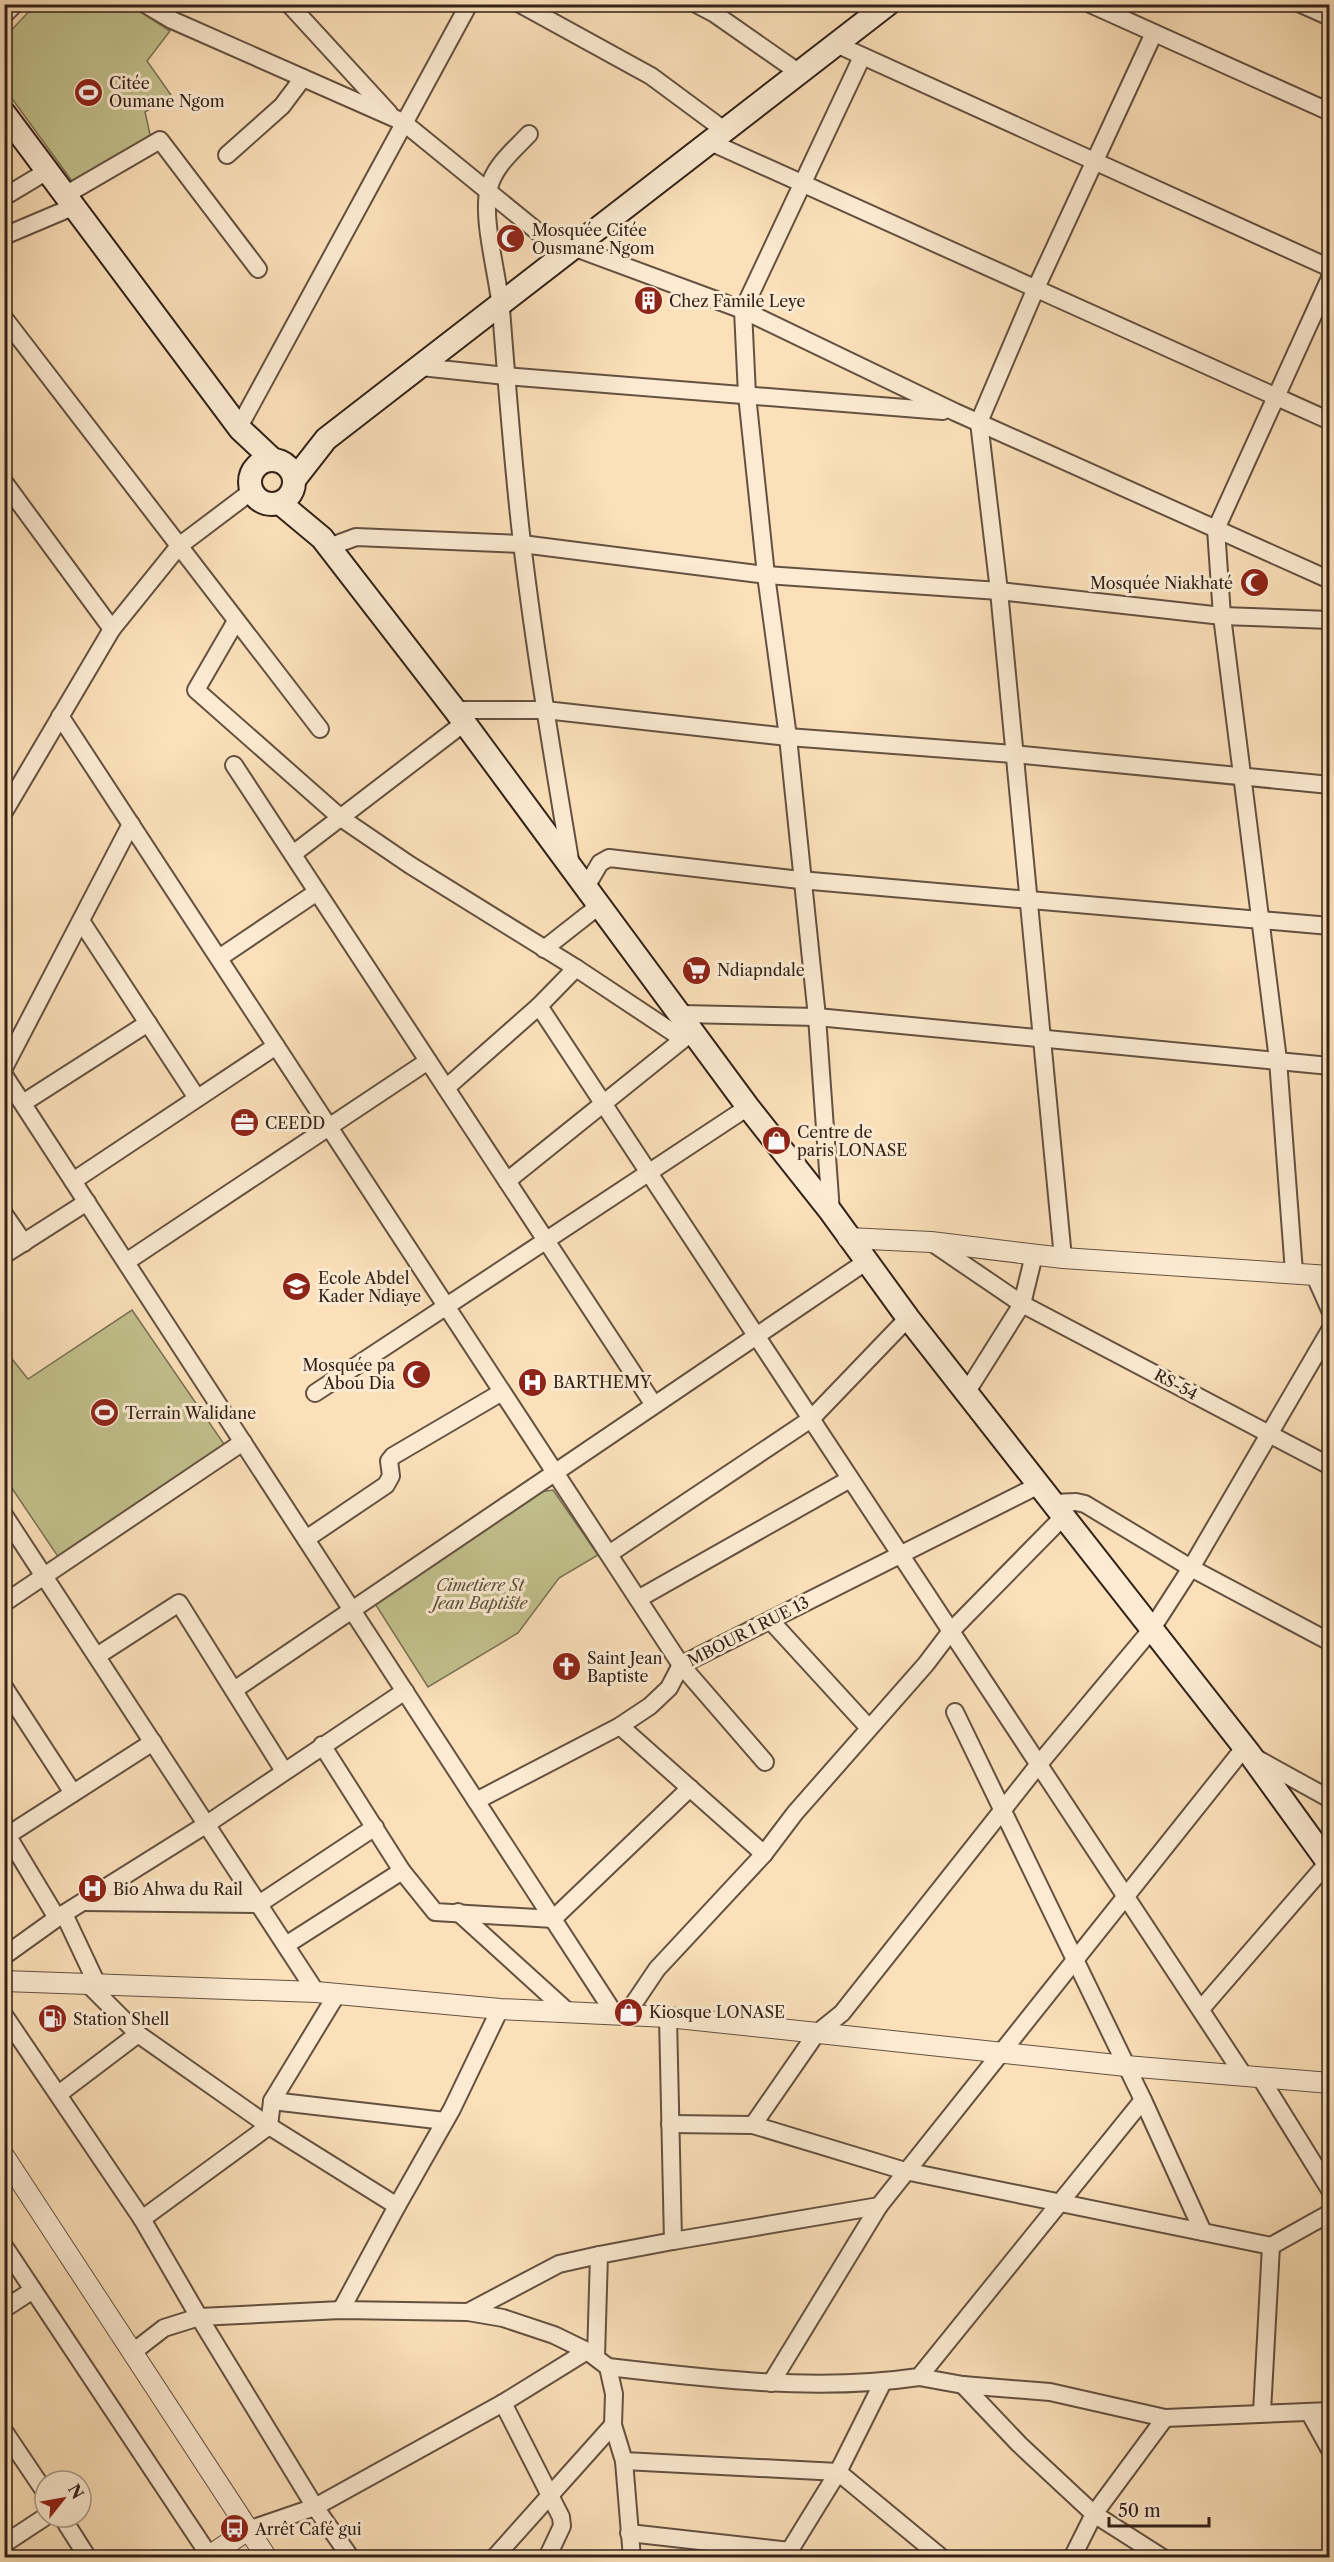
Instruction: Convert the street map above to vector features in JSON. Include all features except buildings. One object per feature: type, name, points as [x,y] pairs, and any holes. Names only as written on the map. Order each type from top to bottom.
[{"type":"main road","points":[[264,470],[326,439],[888,4]]},
{"type":"main road","points":[[4,112],[240,428],[254,439],[264,470],[262,502],[289,490],[326,439]]},
{"type":"main road","points":[[264,470],[290,470],[289,490]]},
{"type":"main road","points":[[289,490],[304,502],[326,543],[460,716],[600,905],[686,1028],[831,1212],[908,1318],[1246,1751],[1329,1863]]},
{"type":"street","points":[[4,15],[15,4]]},
{"type":"street","points":[[145,4],[172,20],[398,120]]},
{"type":"street","points":[[289,4],[398,120],[488,189],[533,230],[743,310],[955,412],[1329,580]]},
{"type":"street","points":[[240,428],[398,120],[469,4]]},
{"type":"street","points":[[520,4],[651,76],[716,136],[800,184],[1329,421]]},
{"type":"street","points":[[696,4],[715,14],[798,72]]},
{"type":"street","points":[[1090,4],[1329,112]]},
{"type":"street","points":[[1301,4],[1329,17]]},
{"type":"street","points":[[1063,1258],[999,591],[979,422],[1036,288],[1154,33]]},
{"type":"street","points":[[836,44],[1329,268]]},
{"type":"street","points":[[831,1212],[816,1017],[800,880],[788,736],[766,575],[747,395],[743,310],[800,184],[862,57]]},
{"type":"street","points":[[226,155],[282,106],[303,78]]},
{"type":"street","points":[[529,134],[501,164],[488,189],[488,219],[501,305],[522,544],[545,710],[571,867]]},
{"type":"street","points":[[4,236],[71,200],[160,140],[258,269]]},
{"type":"street","points":[[4,197],[49,170]]},
{"type":"street","points":[[1294,1272],[1278,1060],[1222,616],[1216,529],[1329,278]]},
{"type":"street","points":[[4,318],[320,729]]},
{"type":"street","points":[[421,366],[506,376],[955,412]]},
{"type":"street","points":[[4,812],[112,629],[179,546],[264,470]]},
{"type":"street","points":[[4,482],[112,629]]},
{"type":"street","points":[[326,543],[356,537],[522,544],[766,575],[999,591],[1222,616],[1329,620]]},
{"type":"street","points":[[236,621],[196,690],[341,818],[410,865],[544,949],[686,1028],[816,1017],[1329,1066]]},
{"type":"street","points":[[292,854],[341,818],[460,716],[545,710],[788,736],[1013,754],[1329,785]]},
{"type":"street","points":[[60,716],[681,1665],[765,1762]]},
{"type":"street","points":[[234,765],[654,1405]]},
{"type":"street","points":[[4,1068],[131,824]]},
{"type":"street","points":[[586,887],[600,863],[609,858],[800,880],[1028,898],[1329,926]]},
{"type":"street","points":[[219,958],[317,892]]},
{"type":"street","points":[[544,949],[600,905]]},
{"type":"street","points":[[81,921],[197,1098]]},
{"type":"street","points":[[446,1088],[539,1006],[576,968]]},
{"type":"street","points":[[539,1006],[1201,2009],[1252,2076],[1329,2190]]},
{"type":"street","points":[[23,1103],[148,1023]]},
{"type":"street","points":[[507,1181],[603,1104],[686,1028]]},
{"type":"street","points":[[73,1181],[276,1046]]},
{"type":"street","points":[[126,1262],[428,1061]]},
{"type":"street","points":[[4,1075],[553,1919],[620,2014]]},
{"type":"street","points":[[315,1393],[748,1107]]},
{"type":"street","points":[[4,1255],[87,1202]]},
{"type":"street","points":[[4,1214],[24,1243]]},
{"type":"street","points":[[848,1238],[931,1242],[1063,1258],[1322,1275],[1329,1310]]},
{"type":"street","name":"RS-54","points":[[931,1242],[1022,1304],[1329,1466]]},
{"type":"street","points":[[966,1393],[1022,1304],[1034,1255]]},
{"type":"street","points":[[234,1690],[867,1261]]},
{"type":"street","points":[[609,1554],[811,1419],[908,1318]]},
{"type":"street","points":[[753,2125],[816,2034],[842,2013],[1039,1764],[1151,1630],[1191,1568],[1329,1330]]},
{"type":"street","points":[[306,1539],[386,1485],[390,1479],[389,1461],[393,1456],[502,1392]]},
{"type":"street","points":[[4,1603],[46,1578],[243,1442]]},
{"type":"street","points":[[638,1599],[850,1479]]},
{"type":"street","name":"MBOUR 1 RUE 13","points":[[476,1801],[620,1726],[650,1707],[669,1688],[681,1665],[1039,1485]]},
{"type":"street","points":[[620,2014],[685,1936],[764,1854],[869,1728],[926,1664],[951,1631],[1058,1510],[1076,1502],[1085,1504],[1191,1568],[1329,1642]]},
{"type":"street","points":[[4,1515],[316,1992]]},
{"type":"street","points":[[97,1656],[179,1603],[284,1771]]},
{"type":"street","points":[[770,1620],[869,1728]]},
{"type":"street","points":[[4,1687],[11,1711],[73,1793]]},
{"type":"street","points":[[4,1956],[60,1916],[207,1824],[405,1691]]},
{"type":"street","points":[[955,1712],[1143,2100],[1203,2232]]},
{"type":"street","points":[[620,1726],[764,1854]]},
{"type":"street","points":[[153,1742],[6,1832],[60,1916],[93,1984],[138,2034],[269,2126],[397,2206]]},
{"type":"street","points":[[322,1745],[402,1871],[431,1910],[553,1919],[690,1788]]},
{"type":"street","points":[[771,2383],[879,2206],[905,2171],[1246,1751],[1329,1799]]},
{"type":"street","points":[[83,1902],[259,1904],[375,1827]]},
{"type":"street","points":[[1201,2009],[1329,1863]]},
{"type":"street","points":[[286,1945],[402,1871]]},
{"type":"street","points":[[458,1912],[568,2012]]},
{"type":"street","points":[[4,1981],[316,1992],[500,2009],[668,2017],[1126,2066],[1329,2083]]},
{"type":"street","points":[[142,2219],[269,2126],[272,2101],[337,1994]]},
{"type":"street","points":[[341,2310],[445,2121],[500,2009]]},
{"type":"street","points":[[4,2015],[60,2093],[142,2219],[315,2507],[351,2558]]},
{"type":"street","points":[[668,2017],[673,2241]]},
{"type":"street","points":[[60,2093],[138,2034]]},
{"type":"street","points":[[919,2377],[1143,2100]]},
{"type":"street","points":[[272,2101],[445,2121]]},
{"type":"street","points":[[670,2124],[753,2125],[905,2171],[1271,2246],[1329,2213]]},
{"type":"street","points":[[4,2156],[267,2558]]},
{"type":"street","points":[[468,2312],[560,2264],[673,2241],[879,2206]]},
{"type":"street","points":[[4,2246],[207,2556],[248,2530],[315,2507],[503,2403],[597,2358]]},
{"type":"street","points":[[1262,2412],[1271,2246]]},
{"type":"street","points":[[599,2255],[597,2358],[614,2394],[613,2425],[624,2461],[632,2558]]},
{"type":"street","points":[[4,2309],[33,2290]]},
{"type":"street","points":[[133,2352],[164,2328],[199,2317],[341,2310],[468,2312],[503,2318],[554,2336],[597,2358],[771,2383],[884,2382],[919,2377],[963,2385],[1050,2392],[1165,2418],[1329,2410]]},
{"type":"street","points":[[629,2533],[790,2555],[838,2472],[884,2382]]},
{"type":"street","points":[[963,2385],[1019,2444],[1094,2514],[1163,2558]]},
{"type":"street","points":[[503,2403],[562,2522],[547,2558]]},
{"type":"street","points":[[1309,2412],[1329,2450]]},
{"type":"street","points":[[1072,2558],[1094,2514],[1165,2418]]},
{"type":"street","points":[[494,2558],[549,2493],[613,2425]]},
{"type":"street","points":[[4,2431],[33,2474]]},
{"type":"street","points":[[624,2461],[838,2472],[942,2558]]},
{"type":"street","points":[[4,2544],[33,2525]]},
{"type":"street","points":[[70,2529],[88,2558]]},
{"type":"green space","name":"Citée Oumane Ngom","points":[[36,4],[130,5],[170,31],[147,61],[171,95],[145,112],[152,143],[72,181],[5,89],[4,38]]},
{"type":"green space","name":"Terrain Walidane","points":[[132,1310],[226,1447],[61,1561],[5,1478],[4,1349],[28,1379]]},
{"type":"green space","name":"Cimetiere St Jean Baptiste","points":[[553,1490],[598,1555],[559,1578],[518,1633],[428,1687],[372,1599],[539,1492]]},
{"type":"place","name":"Citée Oumane Ngom","points":[[88,92]]},
{"type":"place","name":"Mosquée Citée Ousmane Ngom","points":[[511,239]]},
{"type":"place","name":"Chez Famile Leye","points":[[648,301]]},
{"type":"place","name":"Mosquée Niakhaté","points":[[1254,583]]},
{"type":"place","name":"Ndiapndale","points":[[696,970]]},
{"type":"place","name":"CEEDD","points":[[244,1123]]},
{"type":"place","name":"Centre de paris LONASE","points":[[776,1141]]},
{"type":"place","name":"Ecole Abdel Kader Ndiaye","points":[[297,1287]]},
{"type":"place","name":"Mosquée pa Abou Dia","points":[[416,1374]]},
{"type":"place","name":"BARTHEMY","points":[[532,1382]]},
{"type":"place","name":"Terrain Walidane","points":[[104,1413]]},
{"type":"place","name":"Saint Jean Baptiste","points":[[566,1667]]},
{"type":"place","name":"Bio Ahwa du Rail","points":[[92,1889]]},
{"type":"place","name":"Kiosque LONASE","points":[[628,2012]]},
{"type":"place","name":"Station Shell","points":[[52,2019]]},
{"type":"place","name":"Arrêt Café gui","points":[[234,2529]]}]
